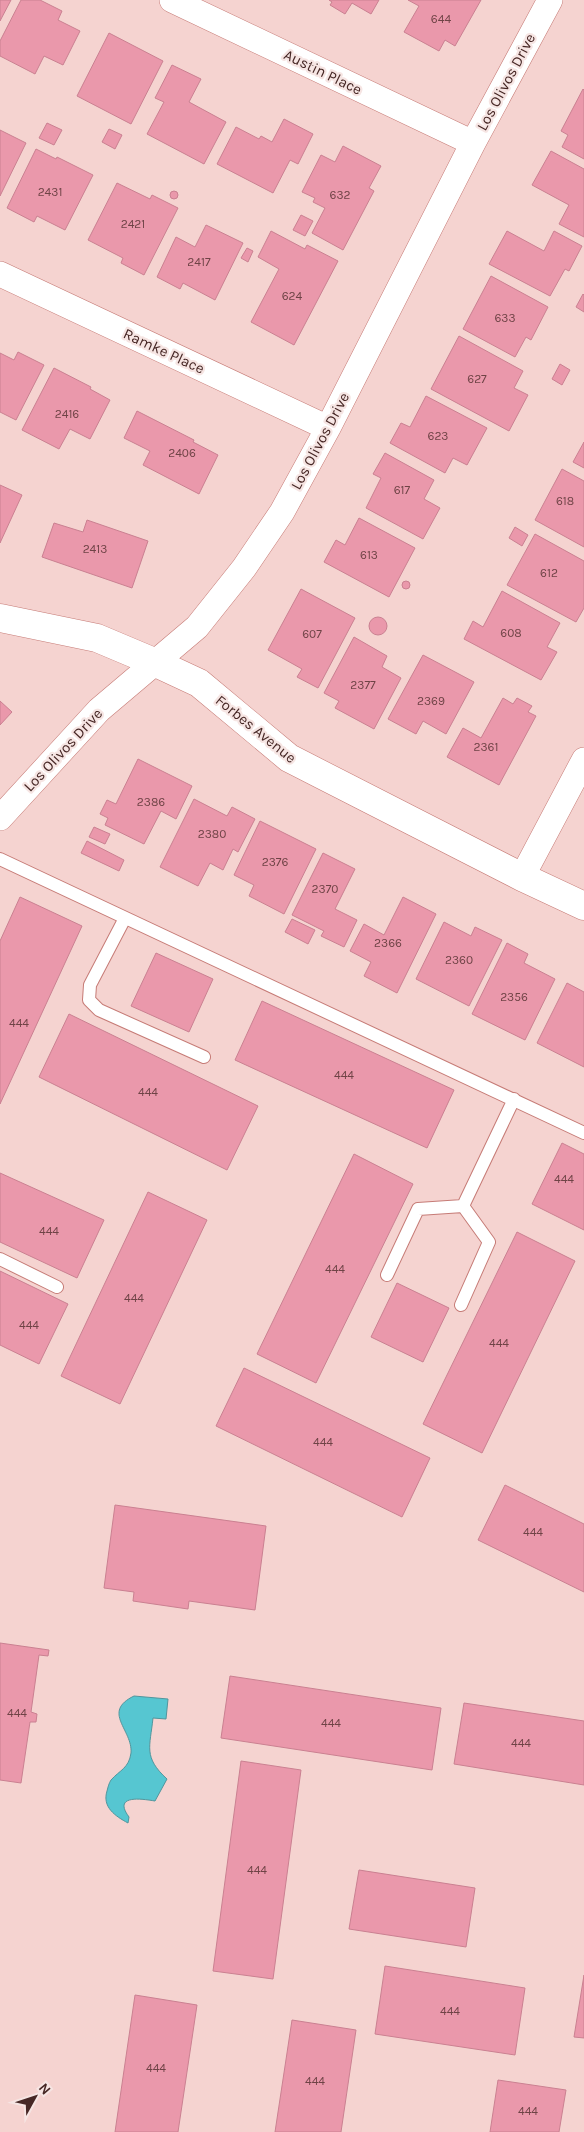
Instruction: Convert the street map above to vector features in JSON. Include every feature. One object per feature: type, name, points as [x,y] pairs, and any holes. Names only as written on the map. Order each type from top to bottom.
[{"type":"street","name":"Austin Place","points":[[172,0],[472,143]]},
{"type":"street","name":"Los Olivos Drive","points":[[0,818],[99,710],[197,626],[244,568],[282,512],[328,428],[472,143],[550,0]]},
{"type":"street","name":"Ramke Place","points":[[0,274],[328,428]]},
{"type":"street","name":"Forbes Avenue","points":[[0,618],[97,638],[199,683],[289,758],[522,877],[584,906]]},
{"type":"street","points":[[522,877],[584,760]]},
{"type":"lane","points":[[0,859],[584,1132]]},
{"type":"lane","points":[[124,918],[90,985],[89,1000],[99,1010],[204,1057]]},
{"type":"lane","points":[[463,1206],[514,1099]]},
{"type":"lane","points":[[387,1275],[418,1209],[463,1206]]},
{"type":"lane","points":[[461,1305],[489,1242],[463,1206]]},
{"type":"lane","points":[[0,1259],[56,1287]]},
{"type":"water","points":[[134,1696],[168,1699],[166,1719],[153,1718],[150,1744],[151,1758],[159,1771],[167,1779],[155,1801],[137,1799],[127,1801],[124,1805],[129,1817],[128,1823],[111,1810],[106,1802],[106,1797],[111,1780],[126,1765],[130,1758],[128,1737],[119,1715],[120,1708],[124,1702]]},
{"type":"building","points":[[0,0],[11,0],[0,21]]},
{"type":"building","points":[[21,0],[40,0],[62,11],[58,20],[80,31],[63,65],[44,56],[35,74],[0,56],[0,41]]},
{"type":"building","points":[[329,0],[379,0],[371,14],[352,3],[345,14],[330,5],[332,2]]},
{"type":"building","points":[[408,0],[481,0],[455,46],[445,40],[439,51],[404,32],[419,6]]},
{"type":"building","points":[[109,33],[163,61],[131,124],[77,96]]},
{"type":"building","points":[[172,65],[201,79],[189,102],[226,122],[204,164],[147,134],[164,102],[155,98]]},
{"type":"building","points":[[583,89],[584,159],[562,147],[568,135],[561,131]]},
{"type":"building","points":[[284,119],[313,134],[298,164],[290,160],[273,193],[217,164],[236,127],[259,139],[261,136],[272,142]]},
{"type":"building","points":[[47,123],[62,130],[54,145],[39,138]]},
{"type":"building","points":[[109,129],[122,135],[115,149],[102,142]]},
{"type":"building","points":[[0,130],[26,143],[0,196]]},
{"type":"building","points":[[343,146],[381,166],[369,188],[374,191],[343,250],[312,233],[325,208],[313,202],[315,198],[302,192],[321,155],[335,162]]},
{"type":"building","points":[[36,149],[93,175],[65,230],[37,216],[34,222],[7,208]]},
{"type":"building","points":[[551,151],[584,169],[584,237],[559,224],[569,205],[532,185]]},
{"type":"building","points":[[117,183],[150,199],[152,195],[178,208],[144,275],[121,263],[123,258],[88,240]]},
{"type":"building","points":[[174,191],[178,195],[174,199],[170,195]]},
{"type":"building","points":[[301,215],[313,221],[305,236],[293,230]]},
{"type":"building","points":[[206,225],[243,243],[215,300],[183,283],[180,289],[157,277],[176,237],[195,247]]},
{"type":"building","points":[[271,231],[305,249],[307,245],[338,261],[294,345],[251,322],[279,269],[258,257]]},
{"type":"building","points":[[507,231],[544,251],[554,231],[582,246],[569,271],[565,269],[550,296],[489,264]]},
{"type":"building","points":[[247,248],[253,251],[248,262],[241,258]]},
{"type":"building","points":[[491,276],[548,307],[531,340],[526,337],[515,357],[463,329]]},
{"type":"building","points":[[584,295],[584,312],[576,307]]},
{"type":"building","points":[[459,336],[523,371],[514,388],[528,395],[509,431],[431,389]]},
{"type":"building","points":[[18,352],[44,365],[16,420],[0,412],[0,353],[14,360]]},
{"type":"building","points":[[560,364],[570,370],[562,385],[552,379]]},
{"type":"building","points":[[54,368],[91,387],[90,389],[110,400],[90,439],[70,429],[59,449],[22,430]]},
{"type":"building","points":[[426,396],[487,428],[467,465],[453,458],[445,473],[390,443],[401,423],[410,427]]},
{"type":"building","points":[[137,411],[194,440],[193,442],[218,455],[199,494],[143,465],[150,451],[124,438]]},
{"type":"building","points":[[584,442],[584,468],[573,462]]},
{"type":"building","points":[[385,453],[434,480],[424,499],[440,508],[423,539],[366,508],[381,478],[373,474]]},
{"type":"building","points":[[562,469],[584,481],[584,547],[535,520]]},
{"type":"building","points":[[0,485],[22,495],[0,543]]},
{"type":"building","points":[[359,518],[415,548],[389,597],[324,562],[336,540],[345,545]]},
{"type":"building","points":[[87,520],[148,541],[132,588],[42,557],[54,523],[83,532]]},
{"type":"building","points":[[515,527],[528,535],[522,546],[509,538]]},
{"type":"building","points":[[535,534],[584,561],[584,608],[576,622],[507,585]]},
{"type":"building","points":[[406,581],[410,585],[406,589],[402,585]]},
{"type":"building","points":[[301,589],[355,618],[318,688],[297,677],[302,669],[268,650]]},
{"type":"building","points":[[502,591],[560,623],[547,647],[557,652],[541,680],[464,639],[473,621],[483,627]]},
{"type":"building","points":[[374,617],[382,617],[387,622],[385,633],[374,635],[369,630],[369,622]]},
{"type":"building","points":[[354,637],[387,656],[382,667],[401,678],[374,729],[335,708],[339,701],[324,693]]},
{"type":"building","points":[[423,655],[474,682],[446,734],[423,721],[416,734],[388,719]]},
{"type":"building","points":[[503,698],[513,704],[517,698],[532,706],[528,712],[536,716],[499,785],[447,757],[463,728],[481,738]]},
{"type":"building","points":[[0,701],[12,712],[0,725]]},
{"type":"building","points":[[138,759],[192,786],[176,819],[161,811],[144,844],[105,825],[108,818],[100,814],[107,800],[116,804]]},
{"type":"building","points":[[194,799],[227,816],[232,807],[255,819],[238,852],[233,849],[223,870],[210,863],[198,886],[160,867]]},
{"type":"building","points":[[260,821],[316,849],[284,914],[249,896],[254,885],[234,875]]},
{"type":"building","points":[[94,827],[110,834],[105,844],[89,837]]},
{"type":"building","points":[[87,841],[124,860],[119,871],[81,853]]},
{"type":"building","points":[[323,853],[355,869],[335,909],[357,920],[344,947],[321,936],[324,931],[292,915]]},
{"type":"building","points":[[20,897],[82,926],[0,1104],[0,941]]},
{"type":"building","points":[[403,897],[436,914],[397,993],[364,976],[371,962],[350,951],[364,924],[384,935]]},
{"type":"building","points":[[292,919],[315,930],[308,944],[285,932]]},
{"type":"building","points":[[444,922],[471,936],[475,927],[502,940],[469,1006],[416,979]]},
{"type":"building","points":[[507,943],[528,954],[524,963],[555,979],[525,1040],[472,1014]]},
{"type":"building","points":[[156,953],[213,979],[189,1032],[131,1006]]},
{"type":"building","points":[[567,983],[584,992],[584,1067],[537,1043]]},
{"type":"building","points":[[262,1001],[454,1090],[427,1148],[235,1060]]},
{"type":"building","points":[[69,1014],[258,1106],[227,1170],[39,1077]]},
{"type":"building","points":[[562,1143],[584,1154],[584,1230],[532,1204]]},
{"type":"building","points":[[354,1154],[413,1184],[316,1383],[257,1354]]},
{"type":"building","points":[[0,1173],[104,1220],[77,1278],[0,1242]]},
{"type":"building","points":[[148,1192],[207,1220],[120,1404],[61,1376]]},
{"type":"building","points":[[517,1232],[575,1261],[482,1453],[423,1424]]},
{"type":"building","points":[[0,1271],[68,1304],[39,1364],[0,1345]]},
{"type":"building","points":[[397,1283],[449,1308],[423,1362],[371,1337]]},
{"type":"building","points":[[244,1368],[430,1458],[402,1517],[216,1426]]},
{"type":"building","points":[[505,1485],[584,1524],[584,1592],[478,1540]]},
{"type":"building","points":[[115,1505],[266,1526],[255,1610],[189,1601],[188,1609],[133,1601],[134,1592],[104,1588]]},
{"type":"building","points":[[0,1643],[49,1650],[48,1656],[39,1655],[31,1712],[37,1714],[36,1722],[30,1722],[21,1783],[0,1780]]},
{"type":"building","points":[[230,1676],[441,1708],[432,1770],[221,1738]]},
{"type":"building","points":[[464,1703],[584,1721],[584,1785],[454,1764]]},
{"type":"building","points":[[241,1761],[301,1770],[273,1979],[213,1971]]},
{"type":"building","points":[[359,1870],[475,1888],[466,1947],[349,1929]]},
{"type":"building","points":[[385,1966],[525,1988],[515,2055],[375,2034]]},
{"type":"building","points":[[584,1975],[584,2038],[574,2037]]},
{"type":"building","points":[[135,1995],[197,2005],[178,2132],[115,2132]]},
{"type":"building","points":[[292,2020],[356,2030],[341,2132],[275,2132]]},
{"type":"building","points":[[498,2080],[566,2090],[559,2132],[490,2132]]}]
